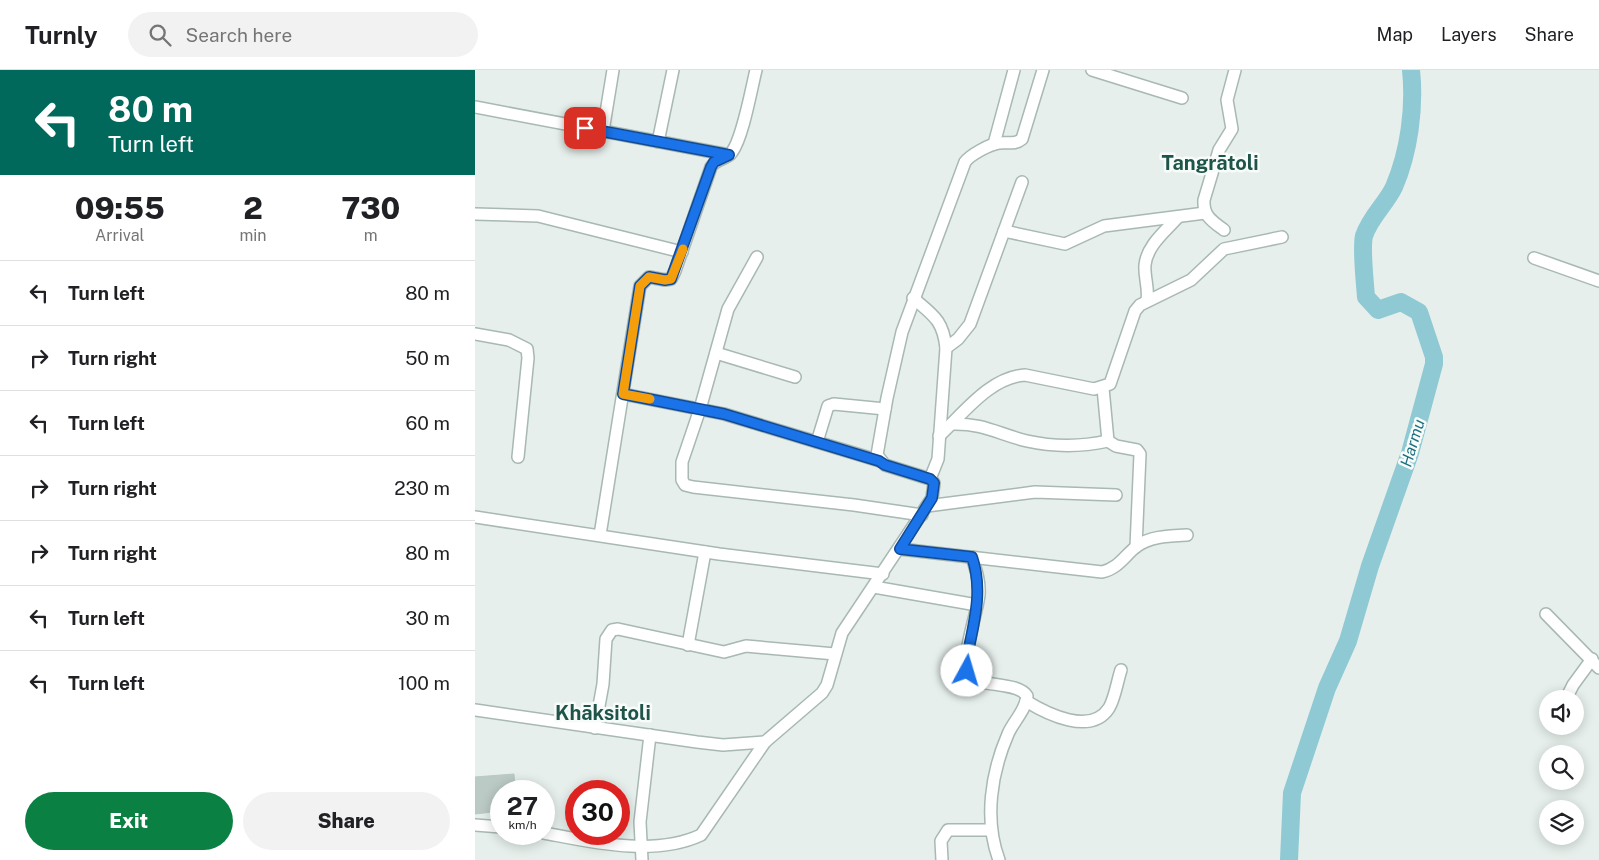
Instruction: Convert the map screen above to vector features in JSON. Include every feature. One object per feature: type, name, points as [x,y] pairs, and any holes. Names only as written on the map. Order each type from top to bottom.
[{"type":"street","points":[[603,132],[613,70]]},
{"type":"street","points":[[658,142],[673,70]]},
{"type":"street","points":[[600,535],[640,286],[649,277],[665,280],[671,279],[711,167],[714,162],[729,155],[737,143],[756,70]]},
{"type":"street","points":[[995,144],[1014,70]]},
{"type":"street","points":[[879,461],[877,448],[897,350],[913,298],[965,162],[973,154],[995,144],[1014,144],[1022,138],[1043,70]]},
{"type":"street","points":[[1091,70],[1183,98]]},
{"type":"street","points":[[1224,230],[1210,220],[1205,213],[1204,200],[1219,150],[1232,129],[1227,100],[1235,70]]},
{"type":"street","points":[[475,107],[729,155]]},
{"type":"street","points":[[946,348],[958,339],[969,324],[1022,182]]},
{"type":"street","points":[[1004,231],[1065,244],[1104,226],[1205,213]]},
{"type":"street","points":[[475,214],[539,216],[682,252]]},
{"type":"street","points":[[1147,300],[1149,289],[1145,266],[1148,250],[1178,216]]},
{"type":"street","points":[[939,436],[993,386],[1017,376],[1094,389],[1103,388],[1110,384],[1114,379],[1135,311],[1147,300],[1191,280],[1224,250],[1282,237]]},
{"type":"street","points":[[757,258],[728,309],[700,409],[682,462],[680,474],[681,480],[685,485],[925,510],[1035,492],[1116,495]]},
{"type":"street","points":[[1535,258],[1599,282]]},
{"type":"street","points":[[913,298],[938,319],[944,334],[946,348],[937,466],[930,479]]},
{"type":"street","points":[[475,334],[509,340],[527,349],[528,358],[518,457]]},
{"type":"street","points":[[715,353],[795,378]]},
{"type":"street","points":[[1103,388],[1108,441]]},
{"type":"street","points":[[555,836],[613,844],[641,845],[689,841],[701,835],[765,742],[823,693],[843,633],[925,510],[934,490],[934,483],[930,479],[885,465],[879,461],[700,409],[623,394]]},
{"type":"street","points":[[817,442],[828,406],[834,404],[885,410]]},
{"type":"street","points":[[952,424],[972,423],[1027,441],[1071,447],[1108,441],[1111,444],[1137,450],[1140,454],[1136,547]]},
{"type":"street","points":[[475,517],[705,552],[883,574]]},
{"type":"street","points":[[900,549],[1102,572],[1111,570],[1120,564],[1136,547],[1159,537],[1187,535]]},
{"type":"street","points":[[688,644],[705,552]]},
{"type":"street","points":[[972,557],[978,575],[977,605],[966,662],[968,677],[1024,692],[1026,701],[1009,733],[994,781],[991,830],[999,860]]},
{"type":"street","points":[[874,587],[977,605]]},
{"type":"street","points":[[1546,614],[1595,663],[1573,685],[1570,690]]},
{"type":"street","points":[[595,728],[603,684],[608,633],[618,629],[724,652],[746,646],[835,654]]},
{"type":"street","points":[[1026,701],[1055,716],[1080,721],[1092,720],[1103,715],[1110,706],[1121,670]]},
{"type":"street","points":[[475,710],[723,745],[765,742]]},
{"type":"street","points":[[642,860],[643,791],[649,735]]},
{"type":"street","points":[[475,825],[490,827]]},
{"type":"street","points":[[942,860],[941,841],[948,830],[991,830]]},
{"type":"building","points":[[514,774],[514,780],[490,780],[490,812],[475,814],[475,777]]},
{"type":"waterway","name":"Harmu","points":[[1289,860],[1292,793],[1327,688],[1348,641],[1370,566],[1410,453],[1434,364],[1434,357],[1419,312],[1401,302],[1378,310],[1366,297],[1364,275],[1364,236],[1370,223],[1394,187],[1404,159],[1410,130],[1411,70]]},
{"type":"slow traffic","points":[[650,399],[623,394],[640,286],[649,277],[665,280],[671,279],[683,249]]},
{"type":"district","name":"Tangrātoli","points":[[1210,163]]},
{"type":"district","name":"Khāksitoli","points":[[603,713]]},
{"type":"route","points":[[585,128],[729,155],[714,162],[711,167],[671,279],[665,280],[649,277],[640,286],[623,394],[724,414],[879,461],[885,465],[930,479],[934,483],[932,498],[900,549],[972,557],[978,575],[979,595],[966,662],[967,671]]}]
